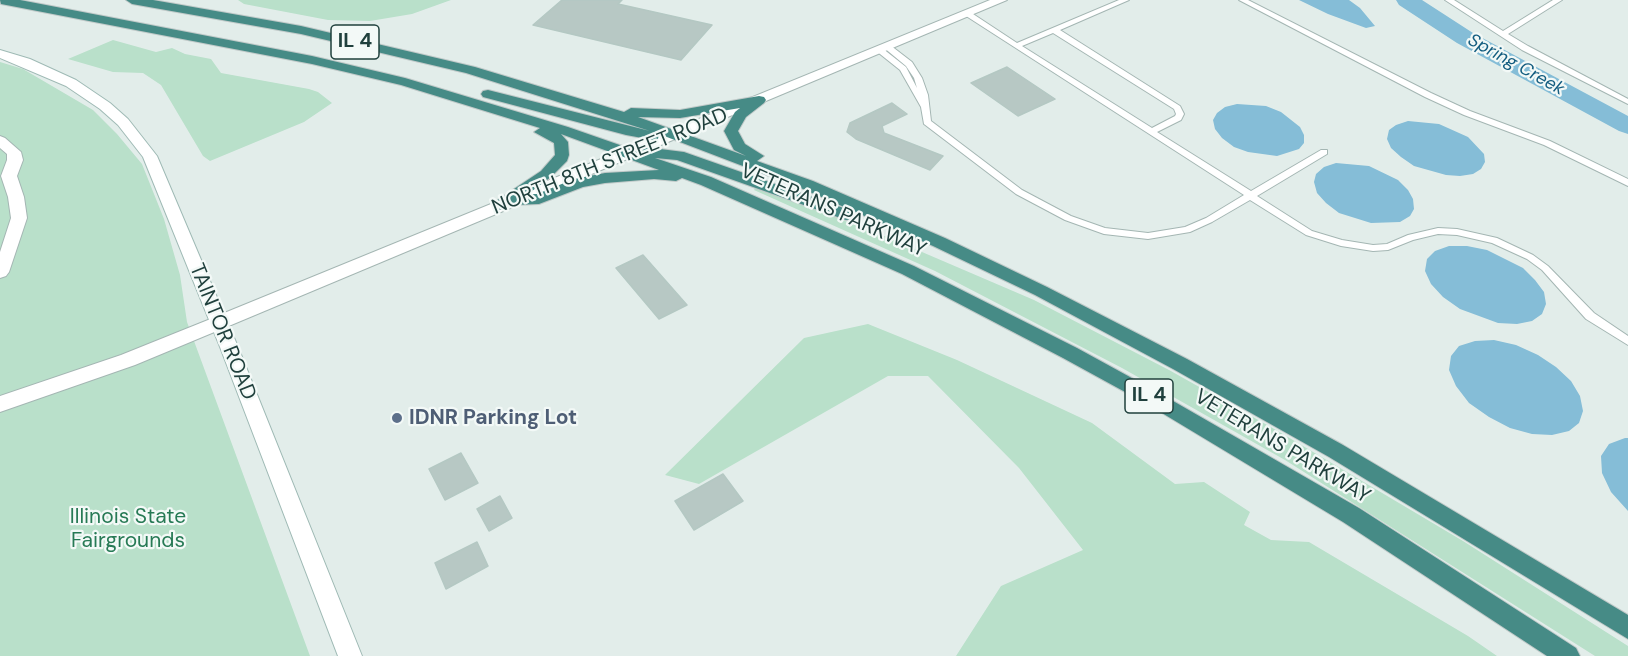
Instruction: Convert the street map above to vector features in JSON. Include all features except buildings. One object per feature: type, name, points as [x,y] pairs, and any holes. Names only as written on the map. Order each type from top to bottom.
[{"type":"highway","name":"VETERANS PARKWAY","points":[[2,0],[301,57],[405,82],[631,153],[706,181],[908,270],[1143,393],[1351,515],[1568,656]]},
{"type":"highway","name":"VETERANS PARKWAY","points":[[132,0],[301,30],[401,52],[525,85],[676,135],[798,182],[939,242],[1103,323],[1247,400],[1511,555],[1628,628]]},
{"type":"highway","points":[[368,73],[394,73],[430,81],[626,131],[652,136],[676,135]]},
{"type":"highway","points":[[405,82],[429,96],[553,135],[561,142],[562,154],[556,166],[508,203]]},
{"type":"highway","points":[[575,101],[635,113],[670,115],[715,110],[759,100]]},
{"type":"highway","points":[[759,100],[740,115],[734,124],[732,137],[739,147],[883,208],[912,230]]},
{"type":"highway","points":[[631,153],[651,152],[679,155],[777,189],[917,243],[939,242]]},
{"type":"highway","points":[[508,203],[539,199],[579,183],[622,176],[654,174],[706,181]]},
{"type":"street","name":"NORTH 8TH STREET ROAD","points":[[0,404],[128,360],[1001,0]]},
{"type":"street","name":"TAINTOR ROAD","points":[[0,54],[71,82],[105,106],[139,141],[158,172],[218,323],[230,347],[350,656]]},
{"type":"street","points":[[0,141],[14,152],[15,160],[9,176],[16,197],[19,218],[0,272]]},
{"type":"lane","points":[[1018,45],[1125,0]]},
{"type":"lane","points":[[1243,0],[1446,103],[1547,143],[1628,183]]},
{"type":"lane","points":[[1449,0],[1503,34],[1628,102]]},
{"type":"lane","points":[[1503,34],[1558,0]]},
{"type":"lane","points":[[967,14],[1296,226],[1341,243],[1373,248],[1388,246],[1417,235],[1438,231],[1457,232],[1494,240],[1545,268],[1590,316],[1628,342]]},
{"type":"lane","points":[[1054,30],[1177,108],[1180,114],[1178,118],[1151,132]]},
{"type":"lane","points":[[883,49],[903,69],[925,107],[927,122],[1020,192],[1044,207],[1089,227],[1134,236],[1175,234],[1198,226],[1324,152]]},
{"type":"green space","points":[[238,0],[451,0],[412,14],[370,21],[328,20],[244,4]]},
{"type":"green space","points":[[113,40],[156,52],[172,48],[185,54],[211,59],[221,73],[309,89],[318,92],[332,103],[304,122],[210,161],[203,156],[161,85],[143,73],[113,72],[68,59]]},
{"type":"green space","name":"Illinois State Fairgrounds","points":[[0,62],[23,69],[93,110],[142,164],[164,219],[180,275],[187,322],[310,656],[0,656]]},
{"type":"green space","points":[[756,187],[887,237],[1034,300],[1169,370],[1276,430],[1463,541],[1628,646],[1628,656],[1595,656],[1285,460],[1122,368],[935,271],[754,190]]},
{"type":"green space","points":[[868,324],[957,360],[1092,423],[1175,484],[1204,482],[1250,512],[1244,525],[1271,540],[1309,542],[1468,636],[1497,656],[956,656],[1001,586],[1083,550],[1019,468],[928,376],[888,376],[699,484],[665,475],[804,338]]},
{"type":"water","points":[[1299,0],[1349,0],[1360,8],[1375,26],[1366,28]]},
{"type":"water","points":[[1237,104],[1266,106],[1281,112],[1300,127],[1304,135],[1304,143],[1299,149],[1277,156],[1248,152],[1234,147],[1215,129],[1213,120],[1217,113],[1225,107]]},
{"type":"water","points":[[1408,121],[1439,124],[1468,137],[1484,154],[1485,162],[1481,169],[1473,174],[1460,176],[1446,175],[1414,166],[1391,148],[1387,139],[1389,130]]},
{"type":"water","points":[[1336,163],[1369,166],[1398,180],[1413,199],[1414,209],[1410,216],[1400,222],[1371,223],[1339,213],[1317,193],[1314,182],[1316,174],[1324,167]]},
{"type":"water","points":[[1449,246],[1467,246],[1487,250],[1523,268],[1544,292],[1546,304],[1542,314],[1532,321],[1517,324],[1498,323],[1460,309],[1443,297],[1431,284],[1425,271],[1427,259],[1435,251]]},
{"type":"water","points":[[1494,340],[1516,345],[1538,355],[1571,381],[1580,396],[1583,411],[1579,423],[1569,431],[1552,435],[1532,434],[1510,428],[1469,403],[1456,386],[1449,370],[1451,356],[1459,346],[1475,341]]},
{"type":"water","points":[[1628,438],[1628,511],[1611,492],[1602,473],[1601,456],[1609,444]]},
{"type":"waterway","name":"Spring Creek","points":[[1407,0],[1465,38],[1628,126]]},
{"type":"place","name":"IDNR Parking Lot","points":[[397,418]]}]
